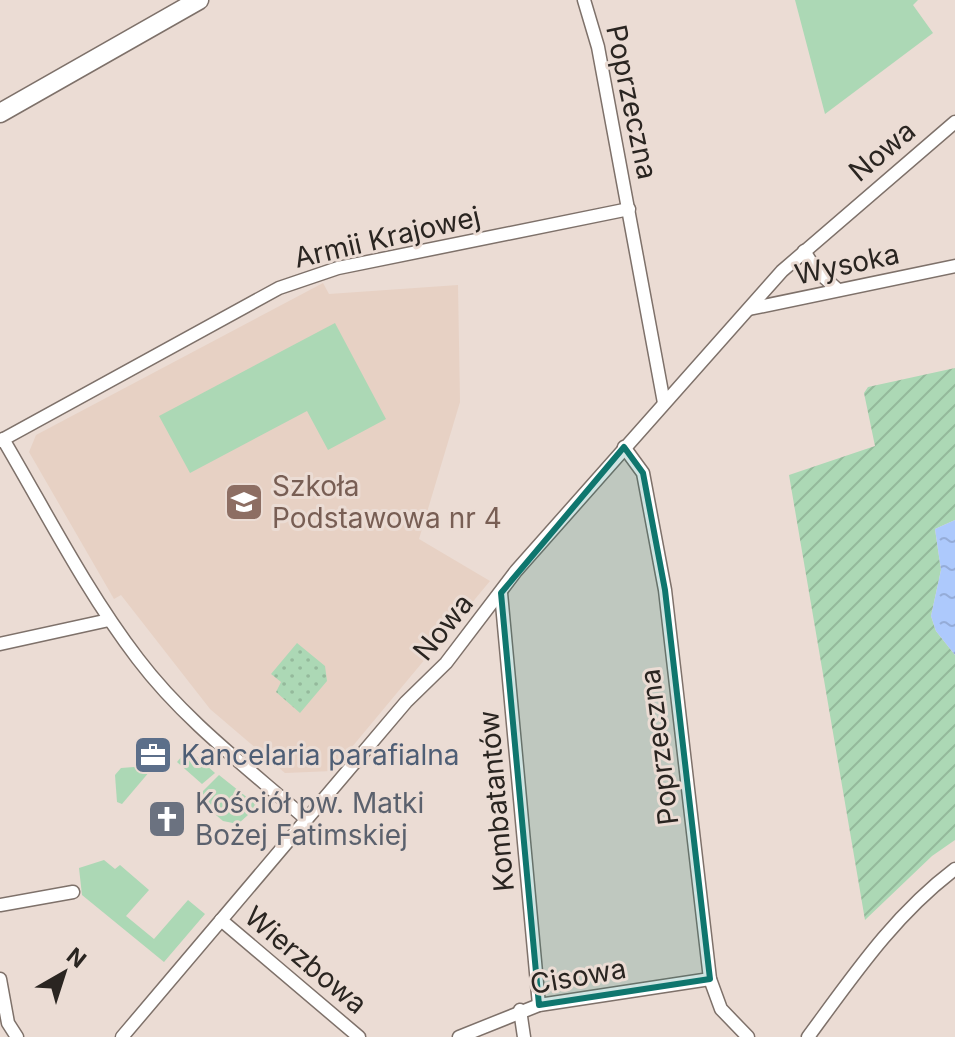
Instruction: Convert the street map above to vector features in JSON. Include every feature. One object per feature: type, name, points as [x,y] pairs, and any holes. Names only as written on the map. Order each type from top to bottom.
[{"type":"main road","points":[[0,113],[199,0]]},
{"type":"street","name":"Poprzeczna","points":[[584,0],[598,47],[664,403]]},
{"type":"street","name":"Nowa","points":[[122,1037],[406,702],[446,663],[624,447],[749,309],[804,251],[955,122]]},
{"type":"street","name":"Armii Krajowej","points":[[2,440],[279,288],[338,268],[629,209]]},
{"type":"street","points":[[804,251],[816,270],[838,290]]},
{"type":"street","name":"Wysoka","points":[[749,309],[955,266]]},
{"type":"street","points":[[2,440],[109,620],[139,661],[202,731],[306,819]]},
{"type":"street","name":"Poprzeczna","points":[[624,447],[643,473],[665,590],[710,979],[721,1009],[748,1037]]},
{"type":"street","name":"Kombatantów","points":[[501,593],[539,1005]]},
{"type":"street","points":[[0,644],[109,620]]},
{"type":"street","points":[[808,1037],[890,927],[925,892],[955,869]]},
{"type":"street","points":[[0,905],[73,892]]},
{"type":"street","name":"Wierzbowa","points":[[221,920],[359,1037]]},
{"type":"street","points":[[0,979],[8,1023],[17,1037]]},
{"type":"street","name":"Cisowa","points":[[459,1037],[520,1010],[539,1005],[710,979]]},
{"type":"street","points":[[520,1010],[524,1037]]},
{"type":"highlighted area","points":[[624,447],[643,473],[665,590],[710,979],[539,1005],[501,593]]},
{"type":"shaded area","name":"Szkoła Podstawowa nr 4","points":[[323,283],[329,294],[458,285],[460,402],[419,539],[490,581],[332,771],[285,773],[210,709],[121,595],[114,599],[29,452],[36,435]]},
{"type":"green space","points":[[795,0],[918,0],[913,5],[933,33],[825,114]]},
{"type":"green space","points":[[335,323],[386,419],[328,450],[307,411],[190,473],[159,416]]},
{"type":"green space","points":[[955,368],[955,520],[935,529],[941,570],[931,616],[936,631],[955,655],[955,840],[932,856],[865,920],[789,475],[875,446],[864,393],[868,387]]},
{"type":"green space","points":[[297,643],[325,666],[327,681],[300,713],[276,692],[281,682],[271,674]]},
{"type":"green space","points":[[188,749],[215,773],[202,784],[177,762]]},
{"type":"green space","points":[[147,766],[150,771],[122,804],[117,802],[115,775],[121,768]]},
{"type":"green space","points":[[219,775],[258,806],[238,824],[223,821],[196,798]]},
{"type":"green space","points":[[104,860],[115,869],[120,865],[149,890],[126,916],[154,939],[188,900],[205,914],[164,962],[82,895],[79,868]]},
{"type":"water","points":[[955,520],[955,655],[936,631],[931,616],[941,570],[935,529]]},
{"type":"place","name":"Szkoła Podstawowa nr 4","points":[[244,502]]},
{"type":"place","name":"Kancelaria parafialna","points":[[153,755]]},
{"type":"place","name":"Kościół pw. Matki Bożej Fatimskiej","points":[[167,819]]}]
